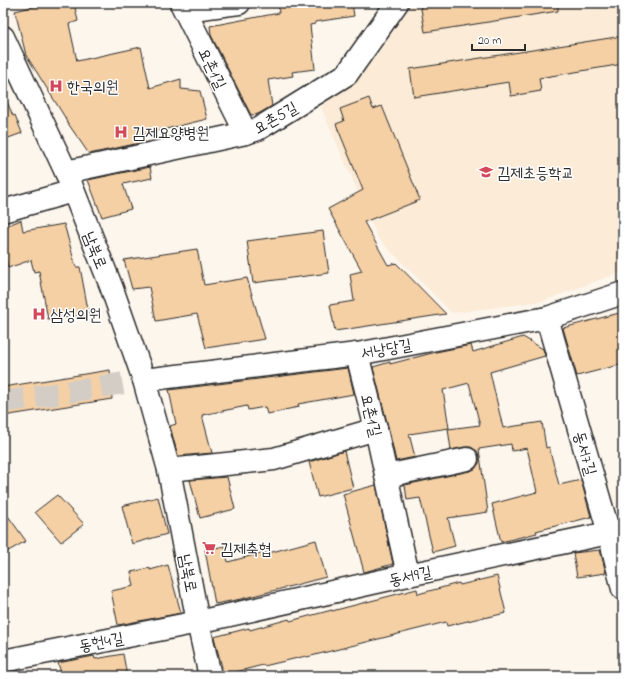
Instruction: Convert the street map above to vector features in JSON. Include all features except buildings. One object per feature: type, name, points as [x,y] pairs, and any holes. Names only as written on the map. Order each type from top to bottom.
[{"type":"street","points":[[183,7],[239,3]]},
{"type":"street","name":"요촌5길","points":[[66,172],[246,133],[258,129],[347,74],[397,3]]},
{"type":"street","name":"요촌1길","points":[[183,7],[246,133]]},
{"type":"street","name":"남북로","points":[[3,37],[66,172],[111,286],[144,380],[169,470],[198,622],[210,676]]},
{"type":"street","points":[[3,211],[73,191]]},
{"type":"street","name":"서낭당길","points":[[144,380],[357,354],[547,318],[623,293]]},
{"type":"street","name":"동서7길","points":[[547,318],[616,531],[623,589]]},
{"type":"street","name":"요촌1길","points":[[357,354],[376,429],[408,576]]},
{"type":"street","points":[[169,470],[274,459],[376,429]]},
{"type":"street","points":[[386,476],[467,459]]},
{"type":"street","name":"동서9길","points":[[198,622],[616,531]]},
{"type":"street","name":"동헌4길","points":[[3,661],[198,622]]},
{"type":"shaded area","name":"김제초등학교","points":[[412,3],[623,3],[623,271],[543,301],[452,313],[378,238],[321,107],[376,57]]},
{"type":"tunnel","points":[[3,402],[144,380]]},
{"type":"place","name":"한국의원","points":[[56,86]]},
{"type":"place","name":"김제요양병원","points":[[121,132]]},
{"type":"place","name":"김제초등학교","points":[[486,172]]},
{"type":"place","name":"삼성의원","points":[[39,314]]},
{"type":"place","name":"김제축협","points":[[209,548]]}]
